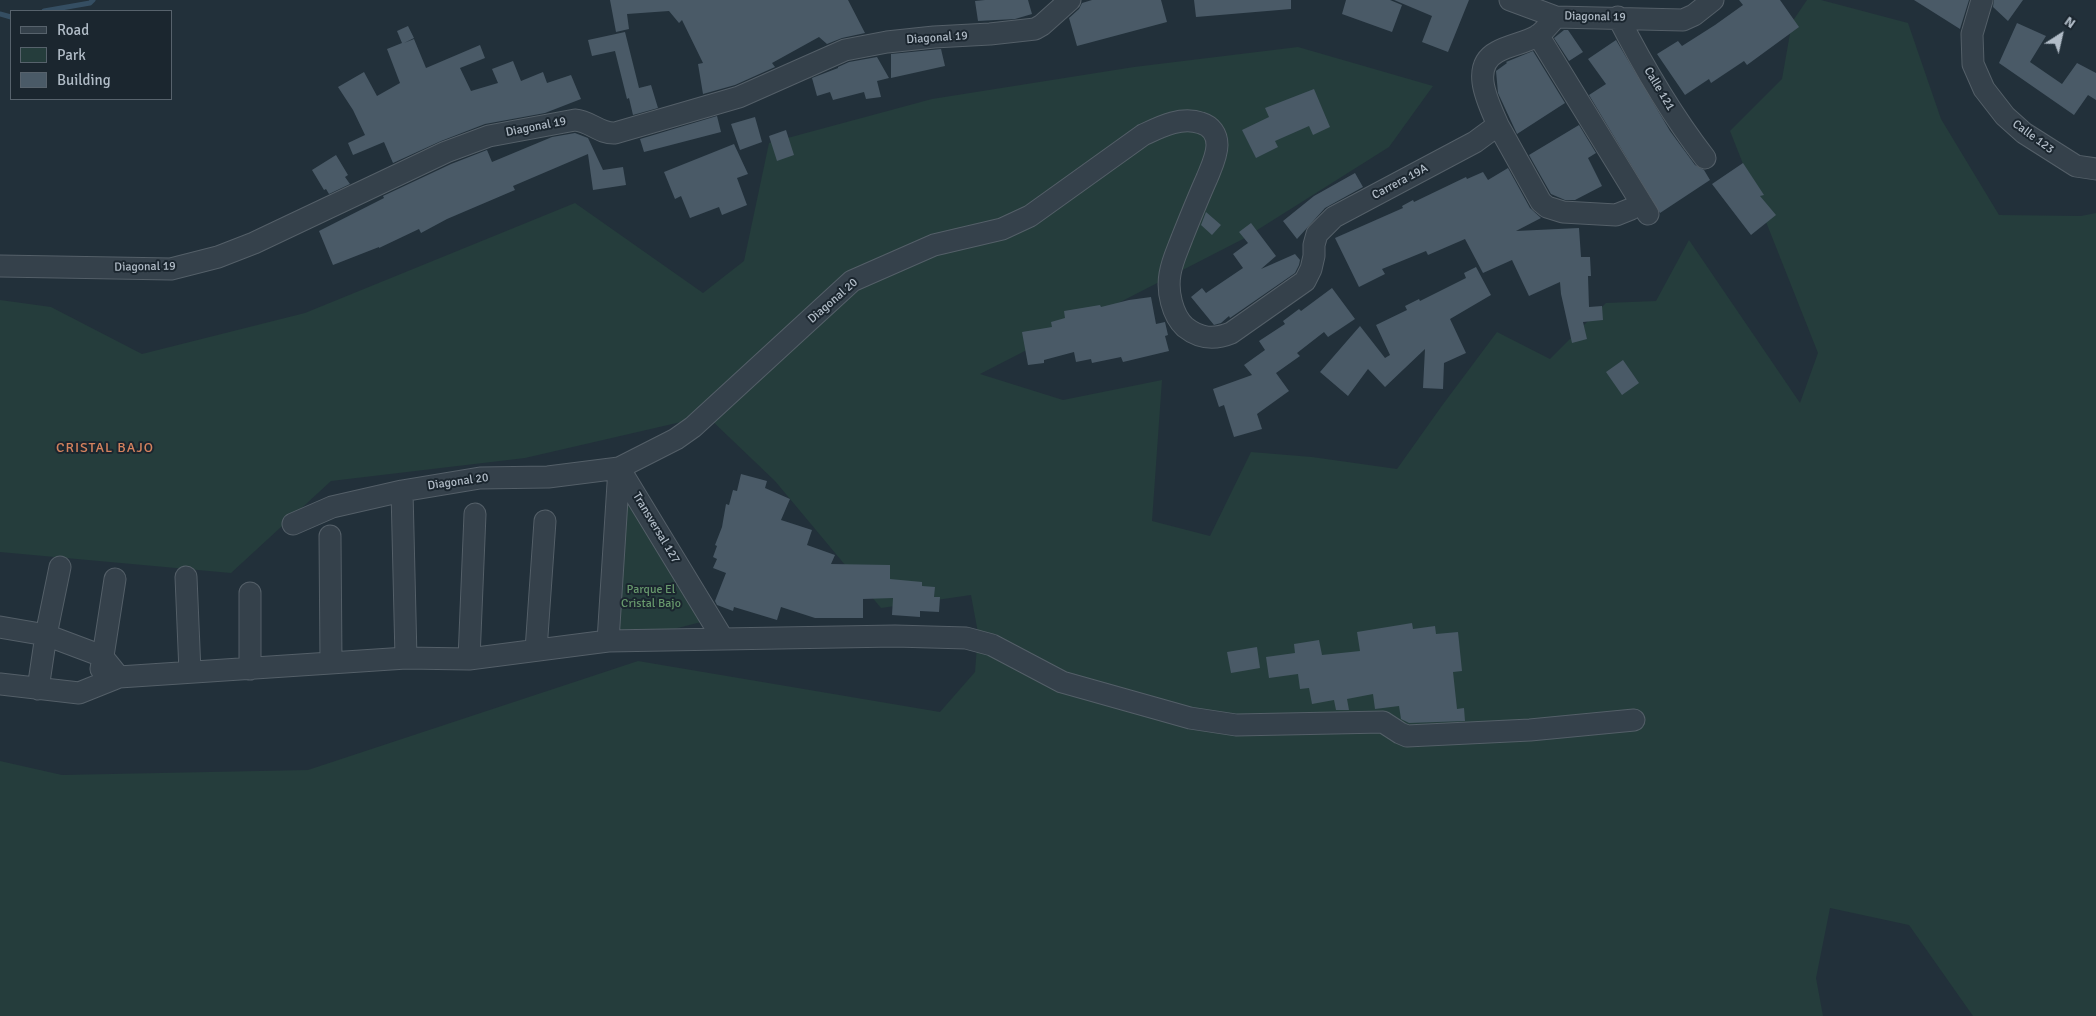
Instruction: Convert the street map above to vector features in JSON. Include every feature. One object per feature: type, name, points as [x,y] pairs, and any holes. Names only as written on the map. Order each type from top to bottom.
[{"type":"street","name":"Diagonal 19","points":[[0,266],[171,269],[218,258],[254,243],[446,152],[490,136],[575,120],[582,120],[602,131],[615,133],[740,97],[844,50],[887,42],[1035,29],[1042,26],[1070,0]]},
{"type":"street","name":"Diagonal 19","points":[[1510,0],[1556,17],[1683,20],[1694,15],[1713,0]]},
{"type":"street","name":"Calle 123","points":[[1982,0],[1972,34],[1973,64],[1984,89],[2005,116],[2024,133],[2076,166],[2096,169]]},
{"type":"street","points":[[1538,36],[1644,208],[1631,209],[1616,215],[1563,212],[1547,207],[1541,202],[1498,125],[1483,87],[1484,68],[1487,62],[1496,52],[1538,36],[1556,17]]},
{"type":"street","name":"Calle 121","points":[[1618,17],[1679,124],[1705,158]]},
{"type":"street","name":"Diagonal 20","points":[[293,524],[332,508],[402,491],[480,478],[548,477],[620,468],[676,439],[693,427],[852,282],[934,244],[1002,229],[1030,216],[1143,135],[1160,126],[1193,120],[1211,127],[1217,144],[1212,163],[1172,263],[1169,281],[1172,306],[1176,315],[1184,326],[1194,334],[1205,338]]},
{"type":"street","name":"Carrera 19A","points":[[1205,338],[1218,338],[1231,333],[1305,281],[1311,269],[1316,234],[1334,217],[1475,142],[1498,125]]},
{"type":"street","points":[[608,641],[620,468]]},
{"type":"street","name":"Transversal 127","points":[[620,468],[723,639]]},
{"type":"street","points":[[402,491],[406,658]]},
{"type":"street","points":[[468,659],[475,514]]},
{"type":"street","points":[[536,650],[545,521]]},
{"type":"street","points":[[330,536],[331,662]]},
{"type":"street","points":[[38,689],[46,635],[60,567]]},
{"type":"street","points":[[186,577],[190,672]]},
{"type":"street","points":[[98,686],[115,579]]},
{"type":"street","points":[[250,592],[250,669]]},
{"type":"street","points":[[0,627],[46,635],[102,656],[119,677]]},
{"type":"street","points":[[0,684],[79,693],[119,677],[406,658],[468,659],[608,641],[895,636],[966,638],[992,645],[1062,682],[1190,718],[1236,724],[1383,722],[1407,736],[1530,730],[1634,720]]},
{"type":"green space","points":[[1807,0],[1821,0],[1908,23],[1941,119],[1999,215],[2081,216],[2096,213],[2096,1016],[1973,1016],[1909,925],[1830,908],[1816,978],[1823,1016],[0,1016],[0,761],[62,775],[308,770],[638,661],[940,712],[975,672],[978,633],[971,595],[881,608],[775,481],[707,416],[525,458],[331,481],[231,573],[0,552],[0,300],[51,307],[142,354],[305,313],[575,203],[703,293],[744,261],[769,143],[932,99],[1134,67],[1298,47],[1433,86],[1389,147],[1243,239],[980,374],[1063,400],[1162,380],[1152,521],[1210,536],[1251,452],[1312,457],[1397,469],[1497,332],[1550,359],[1606,303],[1656,301],[1689,240],[1800,403],[1818,353],[1730,131],[1782,79],[1792,22]]},
{"type":"green space","name":"Parque El Cristal Bajo","points":[[626,501],[637,513],[705,621],[662,632],[613,631]]},
{"type":"building","points":[[610,0],[848,0],[865,33],[842,38],[827,44],[819,37],[772,63],[775,67],[735,85],[703,94],[698,64],[703,63],[682,20],[679,23],[669,11],[627,14],[629,29],[616,32]]},
{"type":"building","points":[[1028,0],[1032,14],[1015,19],[978,21],[975,1]]},
{"type":"building","points":[[1092,0],[1161,0],[1167,22],[1077,46],[1069,18],[1079,9],[1082,3]]},
{"type":"building","points":[[1194,0],[1291,0],[1291,9],[1196,17]]},
{"type":"building","points":[[1346,0],[1390,0],[1402,5],[1392,32],[1342,14]]},
{"type":"building","points":[[1394,0],[1469,0],[1448,52],[1422,42],[1432,16]]},
{"type":"building","points":[[1739,0],[1780,0],[1799,27],[1747,65],[1744,61],[1711,83],[1709,79],[1685,95],[1657,54],[1678,41],[1682,46],[1715,25],[1743,5]]},
{"type":"building","points":[[1914,0],[1969,0],[1960,29]]},
{"type":"building","points":[[1994,0],[2023,0],[2008,21],[1993,7]]},
{"type":"building","points":[[2017,23],[2046,36],[2030,62],[2062,84],[2077,63],[2096,73],[2096,100],[2088,95],[2074,115],[1999,63]]},
{"type":"building","points":[[408,26],[414,38],[404,43],[414,39],[426,68],[480,45],[485,58],[460,68],[471,91],[498,83],[492,69],[513,61],[521,81],[543,72],[547,83],[571,75],[581,99],[545,113],[485,124],[441,141],[393,163],[384,142],[353,155],[348,143],[365,135],[353,110],[338,87],[364,72],[377,96],[400,83],[387,49],[402,43],[397,31]]},
{"type":"building","points":[[1564,30],[1568,30],[1583,52],[1569,61],[1554,38]]},
{"type":"building","points":[[625,32],[639,88],[651,85],[658,108],[633,115],[615,51],[592,56],[588,40]]},
{"type":"building","points":[[1616,40],[1670,131],[1695,165],[1704,170],[1710,180],[1660,213],[1589,95],[1606,84],[1588,59]]},
{"type":"building","points":[[941,49],[945,66],[891,78],[891,54]]},
{"type":"building","points":[[1533,51],[1565,103],[1517,134],[1498,93],[1496,71],[1506,62]]},
{"type":"building","points":[[877,57],[889,78],[877,81],[881,97],[866,99],[864,92],[833,100],[830,92],[817,96],[812,78],[849,62]]},
{"type":"building","points":[[1314,89],[1330,127],[1313,135],[1309,126],[1275,141],[1278,147],[1256,158],[1242,130],[1269,117],[1265,108]]},
{"type":"building","points":[[717,116],[721,132],[644,152],[640,139]]},
{"type":"building","points":[[755,117],[762,142],[740,150],[731,124]]},
{"type":"building","points":[[1579,125],[1596,153],[1588,158],[1602,186],[1575,200],[1565,200],[1551,194],[1529,155]]},
{"type":"building","points":[[786,130],[794,155],[777,161],[769,136]]},
{"type":"building","points":[[575,133],[588,138],[603,170],[623,167],[626,185],[593,190],[588,154],[513,186],[515,190],[447,219],[421,233],[419,229],[379,248],[333,265],[319,231],[384,198],[383,196],[451,164],[487,150],[492,162],[552,137]]},
{"type":"building","points":[[734,144],[748,174],[737,178],[747,205],[722,215],[719,207],[690,218],[681,196],[675,199],[664,172]]},
{"type":"building","points":[[336,155],[348,175],[345,177],[350,184],[329,194],[326,189],[324,190],[312,170]]},
{"type":"building","points":[[1743,163],[1764,195],[1760,196],[1776,215],[1751,235],[1712,184]]},
{"type":"building","points":[[1508,168],[1530,208],[1541,218],[1516,231],[1579,228],[1581,257],[1590,257],[1591,276],[1588,276],[1589,307],[1602,306],[1603,320],[1583,322],[1587,339],[1572,343],[1560,282],[1529,296],[1512,260],[1483,273],[1465,239],[1428,255],[1426,251],[1382,269],[1385,274],[1359,287],[1335,238],[1403,208],[1402,206],[1413,200],[1414,202],[1466,177],[1467,179],[1483,172],[1488,180]]},
{"type":"building","points":[[1355,173],[1363,187],[1325,208],[1297,239],[1283,221],[1314,196]]},
{"type":"building","points":[[1206,212],[1221,225],[1212,235],[1201,225]]},
{"type":"building","points":[[1251,223],[1276,256],[1261,269],[1295,254],[1300,260],[1299,265],[1295,273],[1230,318],[1229,316],[1221,323],[1214,325],[1191,297],[1202,288],[1206,293],[1243,268],[1233,254],[1248,243],[1239,232]]},
{"type":"building","points":[[1476,267],[1491,295],[1450,319],[1466,353],[1444,363],[1443,389],[1423,388],[1425,349],[1385,387],[1368,369],[1348,396],[1320,372],[1360,326],[1385,358],[1390,355],[1376,325],[1407,310],[1405,306],[1419,299],[1420,301],[1466,278],[1464,273]]},
{"type":"building","points":[[1332,288],[1355,319],[1328,337],[1324,332],[1297,353],[1300,356],[1276,373],[1289,391],[1257,414],[1262,429],[1234,437],[1224,405],[1219,407],[1213,389],[1252,375],[1244,365],[1265,350],[1259,341],[1285,324],[1283,321],[1299,309],[1301,311]]},
{"type":"building","points":[[1151,297],[1156,324],[1165,322],[1168,335],[1165,336],[1169,351],[1123,362],[1121,357],[1092,363],[1091,359],[1076,362],[1074,352],[1044,360],[1044,363],[1028,365],[1022,332],[1052,327],[1051,322],[1065,318],[1064,311],[1100,305],[1101,307]]},
{"type":"building","points":[[1623,360],[1639,383],[1622,395],[1606,372]]},
{"type":"building","points":[[741,474],[767,481],[765,488],[790,499],[781,520],[812,530],[807,545],[835,555],[831,564],[890,565],[890,579],[922,582],[922,586],[935,587],[934,597],[940,597],[939,612],[920,611],[920,617],[892,615],[893,598],[863,599],[863,618],[815,618],[781,607],[777,620],[734,607],[733,611],[717,605],[715,601],[726,573],[713,568],[717,559],[713,557],[717,546],[715,545],[722,527],[726,504],[729,505],[733,490],[737,491]]},
{"type":"building","points":[[1412,623],[1413,629],[1435,626],[1436,634],[1458,632],[1462,671],[1453,672],[1457,709],[1464,708],[1465,721],[1409,723],[1401,719],[1399,706],[1375,709],[1373,694],[1347,699],[1349,710],[1336,710],[1334,700],[1312,704],[1309,688],[1300,689],[1298,674],[1269,678],[1266,657],[1295,653],[1294,644],[1319,640],[1322,655],[1360,651],[1357,632]]},
{"type":"building","points":[[1257,647],[1260,668],[1231,673],[1227,652]]},
{"type":"waterway","points":[[50,10],[90,3],[93,0]]},
{"type":"waterway","points":[[0,14],[10,17]]},
{"type":"district","name":"CRISTAL BAJO","points":[[105,448]]}]
